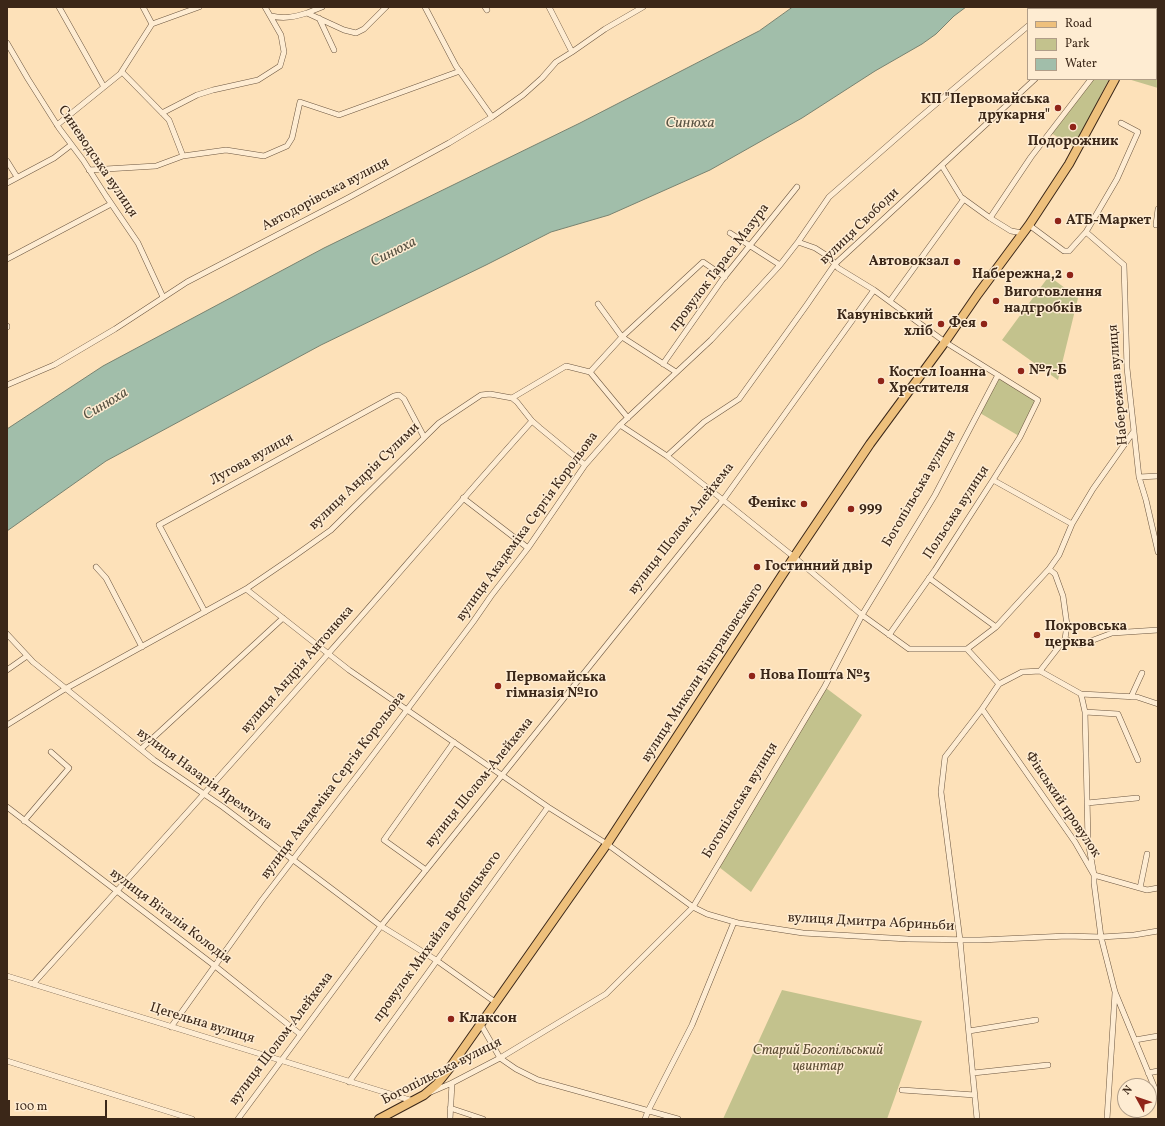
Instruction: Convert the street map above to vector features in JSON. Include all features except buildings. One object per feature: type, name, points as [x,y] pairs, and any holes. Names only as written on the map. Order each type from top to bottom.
[{"type":"main road","name":"вулиця Миколи Вінграновського","points":[[424,1095],[441,1079],[607,844],[794,557],[870,444],[1029,225],[1069,164],[1114,80]]},
{"type":"main road","name":"Богопільська вулиця","points":[[379,1119],[424,1095]]},
{"type":"street","points":[[59,7],[104,87]]},
{"type":"street","points":[[143,7],[152,24]]},
{"type":"street","points":[[57,125],[122,72],[152,24],[198,7]]},
{"type":"street","points":[[162,113],[197,95],[258,80],[280,66],[284,52],[282,41],[271,16],[264,7]]},
{"type":"street","points":[[271,16],[292,18],[322,7]]},
{"type":"street","points":[[307,13],[344,30],[356,33],[364,29],[386,7]]},
{"type":"street","points":[[425,7],[460,71],[492,117]]},
{"type":"street","points":[[549,7],[572,52]]},
{"type":"street","name":"Автодорівська вулиця","points":[[7,385],[54,365],[115,329],[187,282],[450,143],[492,117],[523,95],[542,78],[556,62],[605,29],[643,7]]},
{"type":"street","points":[[319,18],[334,50]]},
{"type":"street","name":"вулиця Академіка Сергія Корольова","points":[[171,1027],[293,859],[528,548],[585,465],[620,425],[711,340],[780,265],[830,196],[1027,27]]},
{"type":"street","name":"Синеводська вулиця","points":[[7,43],[57,125],[83,160],[138,243],[163,297]]},
{"type":"street","points":[[89,170],[156,166],[183,156],[226,150],[264,156],[287,146],[292,138],[300,102],[339,115],[460,71]]},
{"type":"street","points":[[122,72],[169,120],[183,156]]},
{"type":"street","name":"вулиця Свободи","points":[[667,456],[704,422],[738,399],[756,377],[835,264],[1034,80]]},
{"type":"street","points":[[990,218],[1030,157],[1090,80]]},
{"type":"street","points":[[1029,225],[1064,251],[1069,251],[1086,232],[1117,179],[1138,132],[1121,123]]},
{"type":"street","points":[[7,183],[54,158],[72,145]]},
{"type":"street","points":[[7,161],[17,177]]},
{"type":"street","points":[[942,166],[961,198],[1011,231],[1023,233]]},
{"type":"street","name":"провулок Тараса Мазура","points":[[663,364],[725,277],[797,187]]},
{"type":"street","points":[[890,302],[964,199]]},
{"type":"street","points":[[7,259],[111,204]]},
{"type":"street","points":[[1156,225],[1158,209]]},
{"type":"street","name":"Набережна вулиця","points":[[1086,232],[1124,265],[1127,368],[1139,477],[1158,552]]},
{"type":"street","points":[[730,233],[780,265]]},
{"type":"street","points":[[798,242],[815,248],[829,257],[838,268],[874,290],[945,342],[998,375]]},
{"type":"street","points":[[590,372],[622,337],[703,262],[725,277]]},
{"type":"street","name":"вулиця Шолом-Алейхема","points":[[238,1119],[280,1060],[381,926],[723,500],[874,290]]},
{"type":"street","points":[[598,304],[622,337],[676,372]]},
{"type":"street","points":[[585,465],[532,421],[512,398],[566,366],[590,372],[628,418]]},
{"type":"street","name":"Польська вулиця","points":[[889,635],[929,578],[993,480],[1020,437],[1038,400],[998,375]]},
{"type":"street","name":"Богопільська вулиця","points":[[424,1095],[452,1083],[500,1058],[606,994],[693,907],[825,686],[862,615],[935,495],[998,375]]},
{"type":"street","name":"вулиця Андрія Сулими","points":[[7,725],[65,689],[246,589],[331,530],[439,423],[481,395],[490,394],[512,398]]},
{"type":"street","name":"Лугова вулиця","points":[[205,612],[159,525],[394,396],[399,395],[404,399],[424,437]]},
{"type":"street","name":"вулиця Андрія Антонюка","points":[[33,984],[204,794],[532,421]]},
{"type":"street","points":[[620,425],[667,456],[794,557],[862,615],[909,648],[967,649],[996,626],[1049,569],[1059,555],[1072,524],[1093,489],[1134,431]]},
{"type":"street","points":[[1139,477],[1158,476]]},
{"type":"street","points":[[993,480],[1072,524]]},
{"type":"street","points":[[463,498],[528,548]]},
{"type":"street","points":[[96,568],[106,578],[142,647]]},
{"type":"street","points":[[1040,671],[1065,639],[1067,625],[1062,596],[1055,574],[1049,569]]},
{"type":"street","points":[[929,578],[996,626]]},
{"type":"street","name":"вулиця Дмитра Абриньби","points":[[246,589],[349,670],[548,807],[607,844],[693,907],[707,914],[734,922],[803,933],[908,939],[960,940],[1067,936],[1101,937],[1134,935],[1158,931]]},
{"type":"street","points":[[141,750],[282,618]]},
{"type":"street","points":[[1065,639],[1080,645],[1112,633],[1158,630]]},
{"type":"street","name":"вулиця Назарія Яремчука","points":[[7,634],[27,656],[65,689],[141,750],[293,859],[381,926],[436,960],[495,1002]]},
{"type":"street","points":[[967,649],[999,684]]},
{"type":"street","points":[[7,670],[27,656]]},
{"type":"street","points":[[978,1119],[960,940],[941,792],[945,757],[982,709],[999,684],[1022,672],[1040,671],[1081,694],[1137,697],[1158,704]]},
{"type":"street","points":[[1131,697],[1142,673]]},
{"type":"street","points":[[1081,694],[1085,712],[1088,841],[1094,874],[1101,937],[1115,992],[1158,1096]]},
{"type":"street","name":"Фінський провулок","points":[[982,709],[1075,842],[1094,874],[1147,890],[1158,888]]},
{"type":"street","points":[[1085,712],[1118,714],[1138,760]]},
{"type":"street","points":[[426,870],[384,840],[454,742]]},
{"type":"street","points":[[24,820],[69,768],[51,752]]},
{"type":"street","points":[[1087,803],[1137,798]]},
{"type":"street","name":"вулиця Віталія Колодія","points":[[7,807],[116,892],[215,966],[300,1034]]},
{"type":"street","name":"провулок Михайла Вербицького","points":[[349,1082],[548,807]]},
{"type":"street","points":[[1140,888],[1147,854]]},
{"type":"street","points":[[645,1119],[692,1025],[734,922]]},
{"type":"street","name":"Цегельна вулиця","points":[[7,976],[413,1101]]},
{"type":"street","points":[[1107,1119],[1115,992]]},
{"type":"street","points":[[969,1031],[1036,1020]]},
{"type":"street","points":[[480,1023],[500,1058],[538,1080],[678,1119]]},
{"type":"street","points":[[1135,1040],[1158,1036]]},
{"type":"street","points":[[7,1061],[192,1119]]},
{"type":"street","points":[[973,1073],[1048,1065]]},
{"type":"street","points":[[1148,1073],[1158,1071]]},
{"type":"street","points":[[450,1119],[452,1083]]},
{"type":"street","points":[[902,1090],[975,1095]]},
{"type":"street","points":[[450,1108],[483,1119]]},
{"type":"green space","points":[[1158,7],[1158,88],[1131,80],[1157,80]]},
{"type":"green space","points":[[1092,80],[1108,80],[1074,147],[1051,133]]},
{"type":"green space","points":[[1049,276],[1078,298],[1058,380],[1002,340]]},
{"type":"green space","points":[[999,379],[1036,400],[1019,436],[980,413]]},
{"type":"green space","points":[[826,688],[862,715],[751,892],[719,867]]},
{"type":"green space","name":"Старий Богопільський цвинтар","points":[[782,990],[922,1021],[887,1119],[723,1119]]},
{"type":"water","name":"Синюха","points":[[793,7],[966,7],[954,16],[936,34],[922,44],[875,71],[802,118],[710,170],[609,215],[551,232],[321,345],[106,461],[7,531],[7,429],[103,366],[324,248],[580,123],[759,31]]},
{"type":"place","name":"КП \"Первомайська друкарня\"","points":[[1058,108]]},
{"type":"place","name":"Подорожник","points":[[1073,127]]},
{"type":"place","name":"АТБ-Маркет","points":[[1058,221]]},
{"type":"place","name":"Автовокзал","points":[[957,262]]},
{"type":"place","name":"Набережна,2","points":[[1070,275]]},
{"type":"place","name":"Виготовлення надгробків","points":[[996,301]]},
{"type":"place","name":"Кавунівський хліб","points":[[941,324]]},
{"type":"place","name":"Фея","points":[[984,324]]},
{"type":"place","name":"№7-Б","points":[[1021,371]]},
{"type":"place","name":"Костел Іоанна Хрестителя","points":[[881,381]]},
{"type":"place","name":"Фенікс","points":[[804,504]]},
{"type":"place","name":"999","points":[[851,509]]},
{"type":"place","name":"Гостинний двір","points":[[757,567]]},
{"type":"place","name":"Покровська церква","points":[[1037,635]]},
{"type":"place","name":"Нова Пошта №3","points":[[752,676]]},
{"type":"place","name":"Первомайська гімназія №10","points":[[498,686]]},
{"type":"place","name":"Клаксон","points":[[451,1019]]}]
